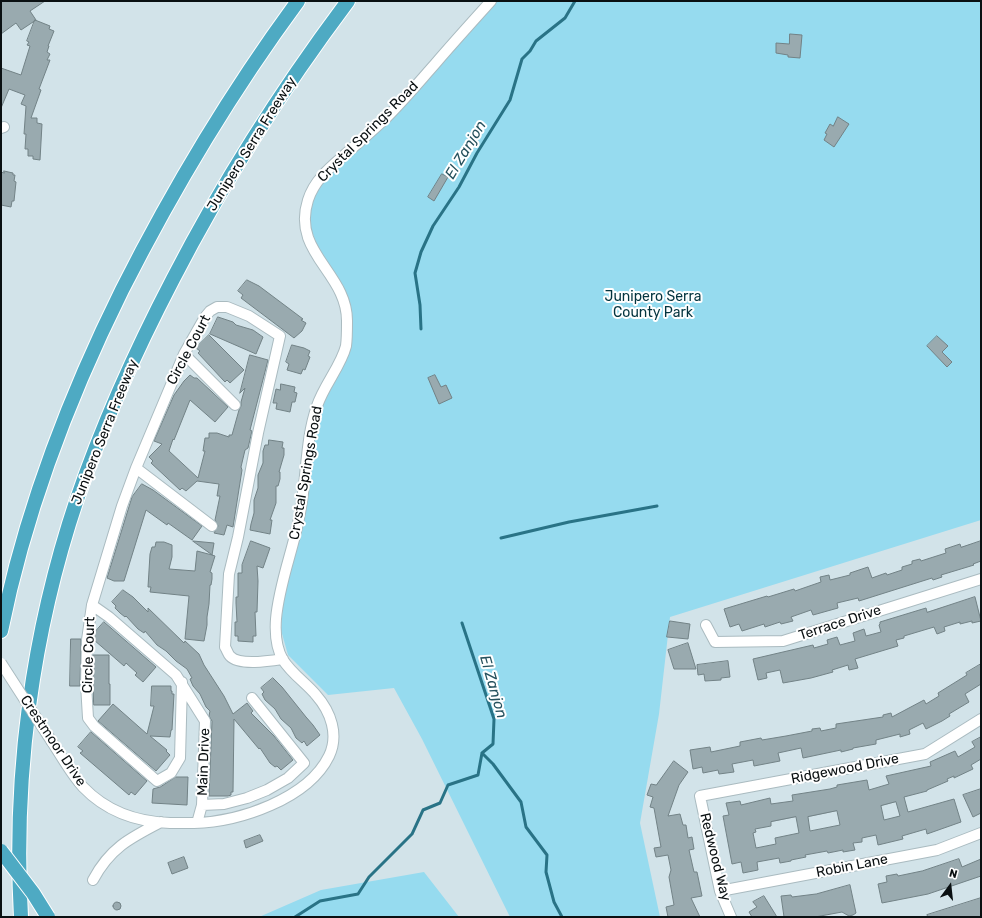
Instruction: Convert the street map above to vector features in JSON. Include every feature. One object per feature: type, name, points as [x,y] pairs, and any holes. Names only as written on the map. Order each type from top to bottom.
[{"type":"highway","points":[[1,631],[18,559],[43,475],[73,398],[106,323],[143,249],[193,159],[244,78],[298,1]]},
{"type":"highway","name":"Junipero Serra Freeway","points":[[20,917],[20,810],[23,762],[30,699],[50,592],[66,534],[83,482],[105,424],[130,368],[162,299],[195,237],[235,167],[268,115],[348,1]]},
{"type":"highway","points":[[1,851],[27,885],[48,917]]},
{"type":"street","name":"Crystal Springs Road","points":[[93,880],[100,866],[110,855],[131,837],[161,822],[196,823],[224,819],[275,804],[293,794],[308,782],[327,760],[332,749],[334,737],[332,722],[326,708],[317,696],[294,674],[283,659],[277,644],[276,625],[277,607],[300,514],[312,426],[316,408],[323,390],[342,357],[346,346],[347,326],[345,303],[339,289],[308,241],[304,226],[305,211],[309,197],[316,182],[386,117],[491,1]]},
{"type":"street","name":"Circle Court","points":[[158,781],[94,726],[88,718],[86,684],[87,640],[92,605],[122,506],[136,468],[184,354],[205,317],[210,311],[217,307],[227,307],[249,316],[280,336],[229,574],[225,647],[229,656],[238,661],[261,662],[283,659]]},
{"type":"street","points":[[184,354],[235,405]]},
{"type":"street","points":[[136,468],[212,526]]},
{"type":"street","name":"Terrace Drive","points":[[706,625],[715,642],[782,641],[981,578]]},
{"type":"street","name":"Main Drive","points":[[92,605],[109,617],[172,671],[182,682],[205,721],[202,805],[196,823]]},
{"type":"street","name":"Crestmoor Drive","points":[[1,663],[80,784],[102,804],[132,817],[161,822]]},
{"type":"street","name":"Main Drive","points":[[158,781],[171,773],[180,758],[182,682]]},
{"type":"street","points":[[202,805],[224,804],[247,798],[267,790],[288,778],[304,763],[252,698]]},
{"type":"street","name":"Ridgewood Drive","points":[[700,796],[925,754],[981,719]]},
{"type":"street","name":"Redwood Way","points":[[700,796],[720,891],[731,917]]},
{"type":"street","name":"Robin Lane","points":[[720,891],[937,850],[981,833]]},
{"type":"green space","name":"Junipero Serra County Park","points":[[496,1],[981,1],[981,520],[670,617],[659,714],[640,823],[660,917],[510,917],[422,739],[394,688],[328,695],[288,655],[281,630],[283,603],[306,509],[316,421],[350,330],[333,273],[317,245],[309,224],[308,208],[316,191],[324,180]]},
{"type":"green space","points":[[424,872],[459,917],[259,917],[321,890]]},
{"type":"building","points":[[1,1],[45,1],[30,11],[36,20],[21,30],[16,23],[1,34]]},
{"type":"building","points":[[35,20],[50,26],[49,29],[54,31],[47,52],[50,54],[47,60],[50,60],[39,89],[41,90],[31,118],[37,118],[37,123],[42,124],[40,160],[33,159],[33,156],[28,156],[28,149],[25,149],[26,134],[24,134],[26,106],[21,104],[25,95],[9,89],[1,108],[1,68],[21,75],[30,46],[27,45],[29,42],[27,41]]},
{"type":"building","points":[[790,34],[802,35],[800,58],[788,57],[788,55],[776,53],[776,43],[789,44]]},
{"type":"building","points":[[838,117],[849,124],[834,147],[824,140],[827,134],[825,133],[830,124],[833,126]]},
{"type":"building","points":[[4,171],[15,175],[14,181],[16,182],[14,201],[12,201],[11,207],[1,205],[1,172],[4,173]]},
{"type":"building","points":[[442,174],[448,177],[434,201],[428,197]]},
{"type":"building","points":[[247,280],[259,286],[303,319],[301,320],[306,323],[302,331],[294,338],[241,298],[243,295],[238,291]]},
{"type":"building","points":[[218,317],[233,322],[236,325],[253,330],[263,337],[256,354],[210,334]]},
{"type":"building","points":[[209,335],[244,370],[230,383],[227,380],[225,382],[198,353],[200,351],[196,348]]},
{"type":"building","points":[[937,336],[948,346],[942,352],[952,362],[947,367],[927,346]]},
{"type":"building","points":[[292,345],[310,351],[308,356],[310,357],[305,370],[303,369],[301,374],[287,370],[289,364],[286,362]]},
{"type":"building","points":[[250,355],[268,360],[250,430],[252,431],[248,448],[245,450],[241,467],[242,470],[233,527],[227,525],[224,535],[214,533],[218,526],[215,520],[220,496],[217,496],[219,484],[197,481],[186,491],[182,488],[180,490],[151,463],[153,461],[149,457],[162,444],[154,441],[174,395],[190,375],[197,378],[228,407],[215,422],[190,400],[174,440],[173,439],[169,451],[198,478],[205,451],[203,451],[205,438],[209,438],[209,433],[217,433],[229,437],[229,435],[232,435],[241,406],[245,388],[240,393]]},
{"type":"building","points":[[435,375],[441,387],[446,385],[452,398],[439,404],[428,378]]},
{"type":"building","points":[[281,384],[295,387],[294,392],[297,393],[295,402],[292,402],[290,412],[276,409],[277,403],[273,403],[276,389],[280,390]]},
{"type":"building","points":[[269,440],[283,442],[282,448],[284,448],[284,455],[279,472],[280,479],[278,486],[276,486],[276,503],[270,520],[272,520],[270,534],[250,530],[254,513],[254,500],[258,488],[258,475],[263,463],[263,451],[265,445],[268,445]]},
{"type":"building","points":[[142,484],[153,490],[202,526],[192,540],[146,510],[124,581],[114,581],[107,578],[132,497]]},
{"type":"building","points":[[193,541],[214,543],[212,555]]},
{"type":"building","points":[[251,541],[270,548],[263,568],[257,566],[257,612],[255,612],[256,636],[253,636],[253,642],[238,641],[238,636],[235,636],[235,622],[237,622],[236,597],[238,597],[238,573],[242,573],[242,565]]},
{"type":"building","points":[[981,541],[981,561],[973,564],[974,565],[941,575],[942,577],[933,580],[932,578],[859,601],[858,598],[837,603],[838,608],[813,615],[811,610],[791,617],[793,621],[781,624],[780,622],[765,627],[764,624],[742,631],[739,624],[730,627],[724,609],[794,589],[795,591],[821,582],[820,577],[829,575],[830,580],[850,575],[850,573],[868,567],[872,578],[886,573],[887,575],[902,570],[902,567],[912,564],[912,561],[920,559],[921,561],[946,553],[945,549],[960,544],[961,547]]},
{"type":"building","points":[[156,542],[164,542],[172,545],[172,557],[169,569],[195,571],[197,551],[215,556],[210,572],[212,573],[212,579],[210,585],[207,625],[204,641],[185,639],[189,596],[150,592],[151,587],[148,587],[150,554],[152,547],[155,547]]},
{"type":"building","points":[[123,590],[133,597],[148,612],[148,608],[184,643],[185,641],[199,654],[233,714],[247,703],[253,711],[251,713],[274,736],[293,760],[281,770],[277,766],[275,767],[270,763],[260,748],[259,749],[234,719],[233,792],[231,792],[231,795],[228,796],[209,796],[212,721],[209,716],[210,711],[206,707],[200,694],[193,686],[190,679],[192,678],[187,669],[157,645],[145,631],[144,633],[138,629],[126,616],[125,617],[115,608],[116,606],[112,602]]},
{"type":"building","points":[[975,597],[981,621],[972,623],[972,621],[960,624],[960,622],[944,627],[945,631],[937,634],[934,627],[904,636],[904,638],[896,640],[898,646],[855,659],[858,668],[849,670],[848,665],[832,670],[833,672],[783,683],[780,670],[766,673],[767,678],[758,680],[753,659],[813,645],[814,648],[828,644],[827,640],[837,637],[840,645],[855,641],[853,633],[864,629],[866,636],[881,632],[879,625],[880,622],[926,608],[927,612]]},
{"type":"building","points":[[670,621],[690,624],[688,639],[667,637]]},
{"type":"building","points":[[104,622],[156,667],[143,682],[135,675],[137,673],[126,663],[124,666],[94,640],[95,632]]},
{"type":"building","points":[[71,639],[81,639],[80,686],[70,686]]},
{"type":"building","points":[[688,643],[696,669],[674,669],[668,650]]},
{"type":"building","points":[[93,655],[109,655],[110,705],[94,705]]},
{"type":"building","points":[[728,661],[730,677],[721,678],[721,680],[705,681],[704,674],[698,675],[697,665]]},
{"type":"building","points":[[981,664],[981,684],[965,694],[969,702],[949,714],[950,716],[926,729],[923,723],[909,730],[910,734],[900,737],[900,734],[876,740],[876,744],[853,748],[841,752],[841,750],[803,758],[801,748],[778,753],[780,761],[754,766],[753,760],[732,764],[734,772],[719,774],[718,770],[703,773],[702,767],[693,769],[690,750],[710,747],[711,752],[740,746],[740,742],[761,738],[762,740],[786,736],[812,731],[812,729],[820,728],[821,731],[836,728],[836,724],[883,717],[883,715],[891,713],[892,717],[924,700],[926,704],[939,696],[938,693],[967,675],[966,673]]},
{"type":"building","points":[[273,678],[282,687],[320,735],[307,746],[304,741],[302,743],[296,738],[291,728],[281,719],[275,709],[265,700],[262,694],[264,692],[261,688]]},
{"type":"building","points":[[152,686],[171,686],[172,694],[174,694],[172,730],[170,737],[150,736],[167,750],[166,751],[170,755],[156,771],[98,721],[113,704],[147,734],[154,706],[151,706]]},
{"type":"building","points":[[91,732],[147,781],[135,795],[131,792],[129,795],[80,753],[83,751],[78,747]]},
{"type":"building","points":[[981,737],[981,759],[971,765],[973,769],[954,778],[954,776],[947,779],[948,781],[927,791],[904,797],[908,812],[954,799],[961,822],[927,834],[926,829],[902,836],[903,839],[878,845],[876,835],[862,838],[862,842],[853,843],[855,850],[843,852],[843,850],[828,853],[827,851],[805,855],[806,857],[780,863],[779,858],[757,862],[758,870],[743,873],[741,862],[732,864],[723,816],[729,815],[726,803],[740,801],[741,805],[770,798],[771,804],[793,801],[792,795],[830,789],[837,787],[837,785],[867,780],[869,790],[889,784],[886,776],[931,766],[930,762],[955,751],[958,757],[975,747],[972,742]],"holes":[[[896,802],[900,816],[884,820],[881,806]],[[837,811],[840,825],[810,831],[808,817]],[[796,817],[799,833],[775,838],[776,844],[756,848],[753,833],[756,832],[755,829],[771,826],[771,822]]]},
{"type":"building","points":[[674,761],[688,772],[679,785],[668,816],[680,814],[683,825],[686,825],[688,838],[692,837],[694,849],[689,850],[694,872],[697,872],[702,896],[691,898],[700,917],[668,917],[666,907],[674,905],[669,877],[671,870],[668,855],[656,857],[654,848],[661,847],[654,808],[650,807],[653,797],[647,795],[651,784],[656,785]]},
{"type":"building","points":[[176,777],[188,777],[187,805],[152,803],[153,789],[160,787]]},
{"type":"building","points":[[981,789],[981,813],[973,817],[963,795]]},
{"type":"building","points":[[260,835],[263,841],[246,848],[244,841]]},
{"type":"building","points":[[184,857],[188,868],[172,874],[168,863]]},
{"type":"building","points":[[959,859],[962,867],[981,859],[981,876],[928,894],[882,903],[878,884],[887,882],[886,876],[897,874],[898,876],[922,871]]},
{"type":"building","points":[[850,885],[856,913],[853,915],[849,916],[842,912],[815,917],[784,917],[781,896],[791,895],[792,897],[816,894]]},
{"type":"building","points":[[764,896],[777,917],[752,917],[749,912],[757,907],[753,902]]},
{"type":"building","points":[[981,898],[981,917],[928,917],[927,915]]},
{"type":"building","points":[[115,902],[119,902],[121,906],[119,910],[115,910],[113,908],[113,904]]},
{"type":"waterway","name":"El Zanjon","points":[[421,329],[420,305],[415,273],[421,252],[433,226],[459,187],[477,153],[510,100],[522,59],[530,51],[536,41],[565,18],[575,1]]},
{"type":"waterway","points":[[501,538],[569,522],[657,506]]},
{"type":"waterway","name":"El Zanjon","points":[[462,623],[494,719],[493,744],[482,753]]},
{"type":"waterway","points":[[482,753],[493,764],[521,802],[526,827],[547,855],[546,872],[554,902],[562,917]]},
{"type":"waterway","points":[[295,917],[320,901],[358,894],[369,877],[412,834],[423,810],[440,803],[448,785],[478,775],[482,753]]}]
